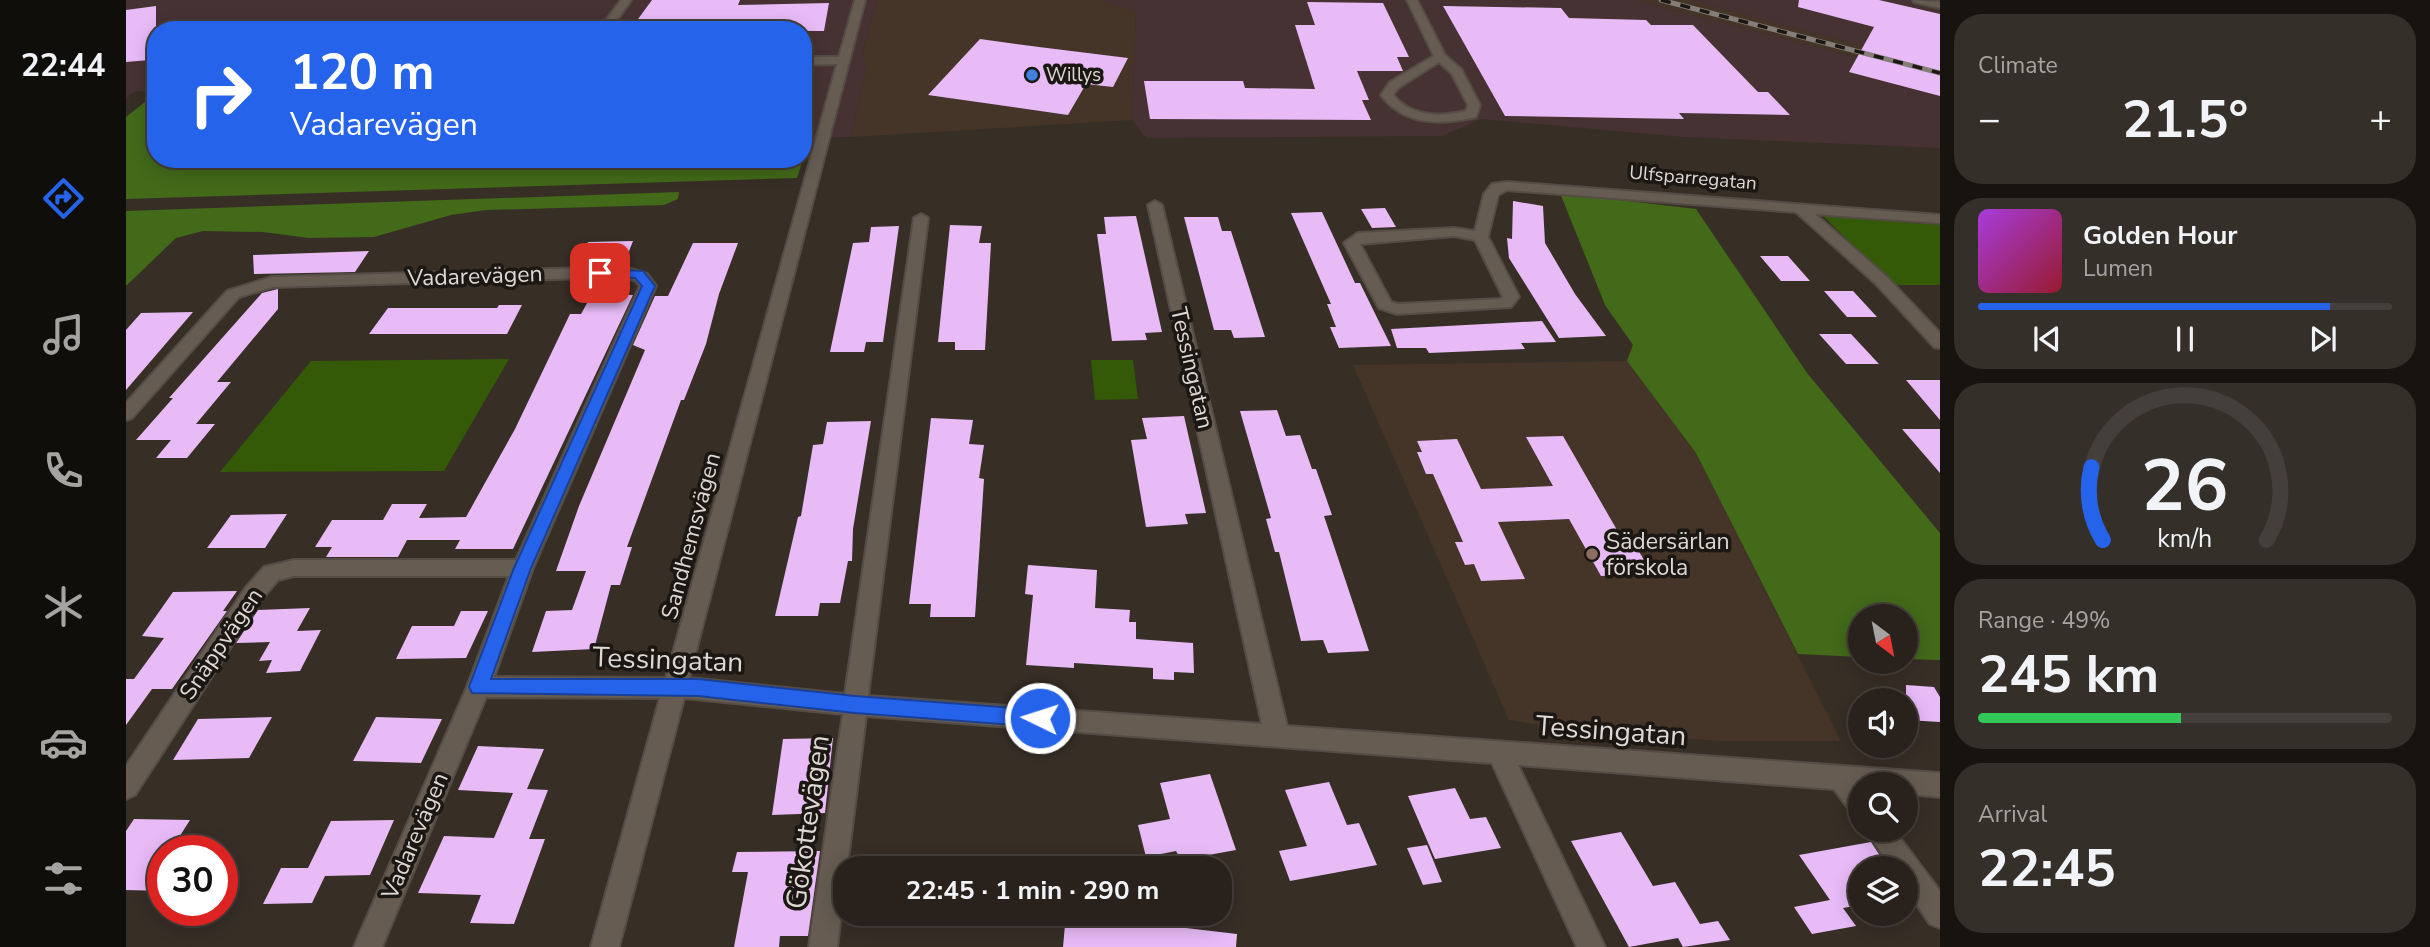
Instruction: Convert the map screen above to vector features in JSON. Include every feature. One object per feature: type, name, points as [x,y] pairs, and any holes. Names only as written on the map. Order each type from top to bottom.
[{"type":"street","points":[[610,21],[625,0]]},
{"type":"street","name":"Sandhemsvägen","points":[[605,947],[860,0]]},
{"type":"street","points":[[1412,0],[1440,57],[1457,72],[1474,105],[1471,114],[1453,119],[1429,118],[1393,105],[1387,95],[1394,85],[1440,57]]},
{"type":"street","points":[[1918,0],[1940,5]]},
{"type":"street","points":[[812,61],[844,60]]},
{"type":"street","name":"Ulfsparregatan","points":[[1481,237],[1491,194],[1497,187],[1507,186],[1940,219]]},
{"type":"street","name":"Tessingatan","points":[[1155,205],[1277,736]]},
{"type":"street","points":[[1800,208],[1881,280],[1940,343]]},
{"type":"street","points":[[855,705],[921,218]]},
{"type":"street","points":[[1454,232],[1481,237],[1511,296],[1505,304],[1397,309],[1385,305],[1352,243],[1358,237],[1454,232]]},
{"type":"street","name":"Vadarevägen","points":[[126,414],[233,294],[250,286],[272,282],[625,272],[638,274],[646,280],[648,286],[523,568],[479,687],[368,947]]},
{"type":"street","name":"Snäppvägen","points":[[126,787],[254,593],[271,573],[294,568],[523,568]]},
{"type":"street","name":"Tessingatan","points":[[479,687],[676,687],[855,705],[1940,785]]},
{"type":"street","name":"Gökottevägen","points":[[822,947],[855,705]]},
{"type":"street","points":[[1500,753],[1591,947]]},
{"type":"street","points":[[1841,778],[1848,788]]},
{"type":"street","points":[[1888,842],[1940,914]]},
{"type":"shaded area","points":[[126,0],[877,0],[862,53],[866,68],[851,137],[812,138],[812,21],[147,21],[147,91],[136,91],[126,98]]},
{"type":"shaded area","points":[[877,0],[1100,0],[1136,10],[1132,120],[851,137],[866,68],[862,53]]},
{"type":"shaded area","points":[[1100,0],[1635,0],[1940,79],[1940,148],[1683,137],[1481,119],[1442,136],[1146,138],[1132,120],[1136,11]]},
{"type":"shaded area","points":[[1635,0],[1690,0],[1871,48],[1940,79]]},
{"type":"shaded area","points":[[1690,0],[1940,0],[1940,65],[1871,48]]},
{"type":"shaded area","name":"Sädersärlan förskola","points":[[1627,361],[1696,453],[1841,741],[1722,741],[1563,729],[1509,720],[1353,365]]},
{"type":"green space","points":[[147,100],[147,168],[800,168],[797,178],[126,199],[126,117]]},
{"type":"green space","points":[[679,192],[678,199],[664,205],[486,210],[451,215],[374,237],[309,238],[263,232],[203,231],[176,238],[126,286],[126,211]]},
{"type":"green space","points":[[1560,193],[1696,209],[1807,373],[1940,533],[1940,660],[1918,659],[1918,604],[1848,604],[1848,656],[1798,654],[1696,453],[1627,361],[1633,345],[1605,305]]},
{"type":"green space","points":[[1823,216],[1940,225],[1940,285],[1894,285]]},
{"type":"green space","points":[[509,359],[444,471],[220,472],[311,361]]},
{"type":"green space","points":[[1091,360],[1133,360],[1138,399],[1095,400]]},
{"type":"building","points":[[652,0],[740,0],[738,5],[829,3],[824,31],[812,31],[812,21],[637,21]]},
{"type":"building","points":[[1799,0],[1879,0],[1940,14],[1940,96],[1849,72],[1874,27],[1798,7]]},
{"type":"building","points":[[1307,2],[1383,3],[1409,57],[1397,57],[1403,71],[1357,71],[1369,100],[1362,100],[1371,120],[1150,119],[1144,81],[1243,81],[1245,88],[1315,89],[1295,25],[1315,25]]},
{"type":"building","points":[[156,6],[156,21],[147,21],[147,60],[126,62],[126,10]]},
{"type":"building","points":[[1443,6],[1561,8],[1569,18],[1646,20],[1651,25],[1693,25],[1758,92],[1768,92],[1790,115],[1679,113],[1684,119],[1505,116]]},
{"type":"building","name":"Willys","points":[[980,39],[1128,58],[1113,87],[1086,84],[1068,115],[928,95]]},
{"type":"building","points":[[1513,201],[1543,206],[1545,243],[1575,294],[1606,336],[1559,338],[1509,258],[1507,238],[1512,239]]},
{"type":"building","points":[[1385,208],[1396,227],[1372,228],[1361,209]]},
{"type":"building","points":[[1322,212],[1355,283],[1360,283],[1391,346],[1339,348],[1330,327],[1336,327],[1327,304],[1331,304],[1291,213]]},
{"type":"building","points":[[1136,216],[1162,332],[1145,333],[1147,340],[1112,341],[1097,234],[1106,234],[1104,217]]},
{"type":"building","points":[[1184,217],[1218,217],[1222,231],[1231,231],[1265,337],[1234,338],[1231,330],[1214,330]]},
{"type":"building","points":[[950,225],[982,226],[979,243],[991,243],[985,350],[955,350],[955,342],[938,342]]},
{"type":"building","points":[[899,226],[883,342],[866,342],[864,352],[830,352],[853,243],[869,242],[871,227]]},
{"type":"building","points":[[633,241],[624,264],[577,265],[588,242]]},
{"type":"building","points":[[693,243],[738,243],[719,294],[706,344],[684,400],[681,400],[627,547],[632,547],[620,585],[611,585],[594,649],[532,652],[546,611],[572,610],[586,571],[556,571],[579,506],[645,350],[633,345],[655,296],[668,296]]},
{"type":"building","points":[[369,251],[355,272],[254,274],[253,255]]},
{"type":"building","points":[[1760,256],[1788,256],[1810,281],[1781,281]]},
{"type":"building","points":[[278,289],[278,309],[217,382],[231,382],[196,424],[215,424],[187,458],[156,458],[171,440],[136,440],[173,398],[169,398],[262,293]]},
{"type":"building","points":[[1824,291],[1853,291],[1877,317],[1847,317]]},
{"type":"building","points":[[592,294],[633,295],[513,549],[455,549],[460,540],[407,540],[398,557],[326,557],[332,547],[315,547],[332,520],[383,520],[392,504],[427,504],[419,518],[466,517],[515,429],[570,314],[581,314]]},
{"type":"building","points":[[499,305],[522,305],[507,334],[369,334],[388,308],[497,308]]},
{"type":"building","points":[[193,312],[126,390],[126,330],[141,313]]},
{"type":"building","points":[[1542,321],[1556,342],[1521,343],[1525,349],[1429,353],[1426,348],[1397,348],[1391,329]]},
{"type":"building","points":[[1819,334],[1851,334],[1879,364],[1846,364]]},
{"type":"building","points":[[1906,380],[1940,380],[1940,420]]},
{"type":"building","points":[[1277,410],[1286,436],[1300,435],[1312,469],[1316,469],[1332,515],[1324,516],[1369,651],[1328,653],[1323,640],[1301,641],[1279,552],[1275,552],[1266,519],[1271,518],[1240,411]]},
{"type":"building","points":[[1184,416],[1206,513],[1185,514],[1188,524],[1146,527],[1131,440],[1147,439],[1142,418]]},
{"type":"building","points":[[931,418],[973,420],[969,444],[984,445],[979,478],[984,479],[975,617],[930,617],[931,604],[909,604]]},
{"type":"building","points":[[871,421],[853,529],[852,561],[848,561],[840,603],[820,603],[818,616],[775,616],[798,517],[801,516],[813,445],[823,444],[827,422]]},
{"type":"building","points":[[1902,429],[1940,429],[1940,473]]},
{"type":"building","points":[[1563,436],[1621,537],[1630,536],[1644,560],[1637,560],[1646,574],[1601,576],[1569,519],[1498,522],[1525,579],[1481,581],[1474,564],[1465,565],[1455,542],[1463,542],[1433,474],[1426,474],[1417,452],[1422,452],[1417,441],[1457,439],[1481,489],[1553,486],[1526,437]]},
{"type":"building","points":[[287,514],[265,548],[207,548],[231,515]]},
{"type":"building","points":[[1028,565],[1097,570],[1095,608],[1130,610],[1129,622],[1136,622],[1136,639],[1193,643],[1194,673],[1174,672],[1174,680],[1153,679],[1153,668],[1074,663],[1074,668],[1026,665],[1033,595],[1025,594]]},
{"type":"building","points":[[237,591],[223,611],[227,611],[172,689],[152,689],[126,725],[126,679],[134,679],[164,638],[142,636],[173,592]]},
{"type":"building","points":[[310,608],[297,631],[321,630],[300,671],[266,673],[272,660],[259,661],[270,642],[236,643],[258,610]]},
{"type":"building","points":[[461,611],[488,611],[466,658],[396,659],[412,626],[454,626]]},
{"type":"building","points":[[1906,685],[1934,687],[1940,697],[1940,722],[1918,721],[1918,688],[1906,688]]},
{"type":"building","points":[[272,717],[249,758],[173,760],[198,719]]},
{"type":"building","points":[[376,717],[442,719],[421,763],[353,761]]},
{"type":"building","points":[[833,738],[825,813],[772,815],[783,739]]},
{"type":"building","points":[[478,746],[544,749],[527,789],[548,790],[529,839],[545,839],[514,924],[470,923],[481,895],[418,893],[444,836],[494,838],[513,793],[458,790]]},
{"type":"building","points":[[1210,774],[1236,850],[1203,856],[1179,856],[1176,851],[1146,856],[1138,825],[1170,819],[1160,783]]},
{"type":"building","points":[[1329,782],[1347,825],[1359,823],[1377,865],[1290,881],[1279,851],[1307,846],[1285,790]]},
{"type":"building","points":[[1455,788],[1470,819],[1486,817],[1501,848],[1435,859],[1408,796]]},
{"type":"building","points":[[134,819],[190,820],[180,835],[147,835],[147,891],[126,890],[126,831]]},
{"type":"building","points":[[394,820],[370,875],[325,876],[312,903],[263,904],[281,868],[308,868],[331,821]]},
{"type":"building","points":[[1621,832],[1653,886],[1675,882],[1700,924],[1718,921],[1730,940],[1683,947],[1678,938],[1629,947],[1571,841]]},
{"type":"building","points":[[1871,842],[1880,856],[1848,856],[1848,907],[1843,908],[1848,915],[1848,926],[1856,926],[1812,934],[1794,907],[1830,900],[1799,855]]},
{"type":"building","points":[[1427,845],[1442,882],[1423,885],[1407,848]]},
{"type":"building","points":[[820,851],[808,936],[780,936],[779,947],[734,947],[748,872],[732,872],[737,852]]},
{"type":"building","points":[[1065,926],[1169,926],[1237,934],[1236,947],[1063,947]]},
{"type":"railway","points":[[1661,0],[1940,73]]},
{"type":"place","name":"Willys","points":[[1032,75]]},
{"type":"place","name":"Sädersärlan förskola","points":[[1592,554]]},
{"type":"route","points":[[600,273],[638,274],[646,280],[648,286],[523,568],[479,687],[698,688],[855,705],[1040,718]]}]
